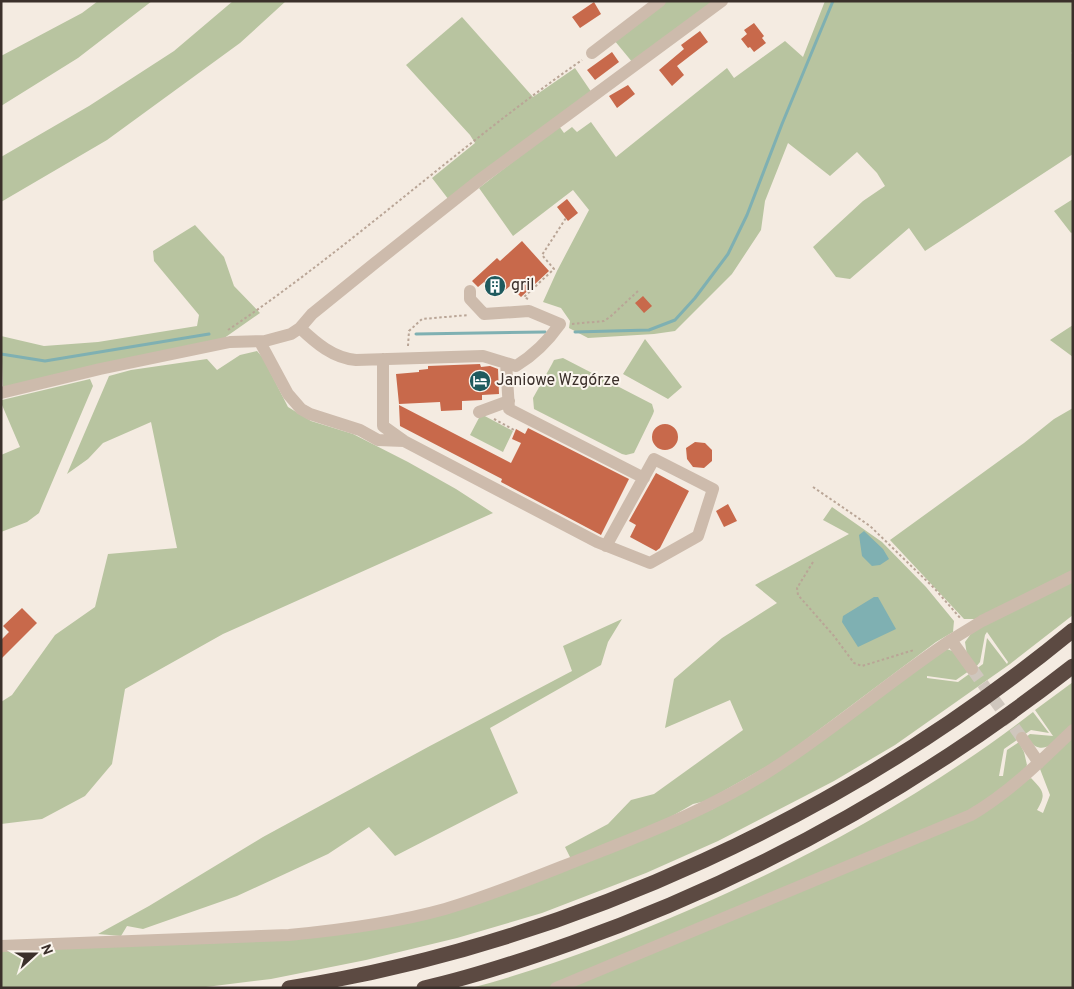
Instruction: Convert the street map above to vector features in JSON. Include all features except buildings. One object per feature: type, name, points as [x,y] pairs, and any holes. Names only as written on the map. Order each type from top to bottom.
[{"type":"highway","points":[[289,988],[422,961],[524,931],[622,895],[729,849],[820,802],[920,742],[1025,669],[1073,630]]},
{"type":"highway","points":[[424,988],[528,958],[627,924],[778,855],[841,821],[954,752],[1000,721],[1073,666]]},
{"type":"street","points":[[592,53],[660,1]]},
{"type":"street","points":[[1,393],[100,369],[230,342],[260,342],[279,339],[291,334],[300,328],[312,314],[482,178],[540,134],[646,59],[722,1]]},
{"type":"street","points":[[300,328],[323,348],[344,359],[483,356],[516,366],[526,360],[550,339],[560,324],[529,310],[484,314],[470,298],[470,291]]},
{"type":"street","points":[[260,342],[288,394],[301,409],[310,414],[360,430],[378,440],[404,441]]},
{"type":"street","points":[[383,359],[383,426],[404,441],[606,546],[650,563],[698,536],[713,489],[654,459],[606,546]]},
{"type":"street","points":[[506,363],[509,409],[644,478]]},
{"type":"street","points":[[479,412],[508,401]]},
{"type":"street","points":[[1,946],[289,935],[330,931],[380,923],[444,909],[503,890],[658,829],[711,805],[771,770],[930,654],[968,629],[1073,576]]},
{"type":"street","points":[[951,640],[972,669]]},
{"type":"street","points":[[556,988],[971,815],[988,805],[1029,773],[1073,730]]},
{"type":"street","points":[[1022,738],[1039,763]]},
{"type":"path","points":[[213,346],[222,334],[256,311],[330,255],[534,94],[592,53]]},
{"type":"path","points":[[533,302],[524,297],[554,269],[542,255],[566,218]]},
{"type":"path","points":[[541,262],[545,259]]},
{"type":"path","points":[[560,324],[604,321],[638,291]]},
{"type":"path","points":[[408,359],[409,330],[422,319],[484,314]]},
{"type":"path","points":[[813,487],[870,526],[935,589],[968,629]]},
{"type":"path","points":[[813,562],[797,588],[798,595],[834,636],[854,663],[862,666],[918,649],[930,654]]},
{"type":"green space","points":[[98,1],[152,1],[78,58],[1,106],[1,56],[82,13]]},
{"type":"green space","points":[[233,1],[286,1],[240,43],[107,140],[1,202],[1,157],[89,106],[174,51]]},
{"type":"green space","points":[[665,1],[716,1],[633,63],[614,40]]},
{"type":"green space","points":[[825,1],[1073,1],[1073,52],[1071,53],[1073,54],[1073,154],[925,251],[909,228],[850,279],[836,277],[813,247],[863,201],[885,186],[877,173],[857,152],[830,176],[788,143],[765,201],[761,230],[732,274],[675,331],[588,338],[569,328],[570,321],[561,308],[543,302],[589,210],[573,190],[513,236],[479,188],[559,126],[564,133],[572,127],[577,132],[591,122],[616,157],[727,68],[734,78],[785,41],[803,57]]},
{"type":"green space","points":[[462,17],[533,97],[575,68],[592,93],[449,200],[432,178],[475,143],[470,135],[406,65]]},
{"type":"green space","points":[[1073,199],[1073,232],[1071,233],[1054,211]]},
{"type":"green space","points":[[195,225],[224,257],[234,286],[260,313],[220,341],[3,387],[1,336],[44,346],[98,342],[197,326],[199,315],[154,261],[153,251]]},
{"type":"green space","points":[[1073,325],[1073,357],[1050,340]]},
{"type":"green space","points":[[645,339],[682,387],[668,399],[623,374]]},
{"type":"green space","points":[[257,351],[263,358],[288,407],[311,421],[353,434],[408,462],[456,489],[493,513],[223,634],[125,689],[112,764],[85,796],[42,819],[1,824],[1,702],[12,695],[55,635],[95,607],[108,554],[177,548],[151,422],[103,443],[88,459],[67,474],[109,376],[131,370],[207,359],[217,370],[240,355]]},
{"type":"green space","points":[[563,358],[652,404],[653,414],[634,453],[622,454],[534,409],[533,398],[554,360]]},
{"type":"green space","points":[[90,379],[93,386],[39,513],[27,522],[1,532],[1,455],[20,447],[2,405],[2,400]]},
{"type":"green space","points":[[1073,408],[1073,572],[975,619],[964,619],[890,540],[1024,443],[1054,419]]},
{"type":"green space","points":[[481,414],[513,431],[503,452],[470,435]]},
{"type":"green space","points":[[832,507],[882,542],[926,587],[954,621],[953,632],[936,642],[780,759],[706,801],[693,804],[662,822],[571,859],[565,847],[608,824],[631,800],[654,794],[743,730],[730,700],[665,728],[674,679],[722,638],[777,603],[755,585],[849,534],[823,520]]},
{"type":"green space","points":[[1073,581],[1073,615],[1010,664],[895,745],[834,781],[718,841],[646,873],[542,913],[457,938],[366,960],[271,979],[198,988],[1,988],[1,949],[389,926],[713,809],[947,649],[955,652],[969,671],[956,680],[927,676],[927,678],[958,682],[983,664],[987,638],[1007,664],[1008,662],[987,632],[980,662],[976,667],[967,655],[965,642],[973,631]]},
{"type":"green space","points":[[622,619],[608,642],[601,665],[490,728],[518,793],[395,856],[369,827],[328,854],[237,896],[143,929],[127,926],[121,936],[98,934],[149,906],[263,837],[572,671],[563,646]]},
{"type":"green space","points":[[1073,682],[1073,724],[1051,745],[1040,748],[1035,746],[1026,737],[1030,734],[1053,736],[1035,710]]},
{"type":"green space","points":[[1033,712],[1049,733],[1031,730],[1004,749],[999,776],[1003,776],[1007,750],[1019,742],[1027,765],[1023,772],[970,811],[548,988],[471,988],[527,972],[609,943],[689,910],[779,869],[910,797],[993,742]]},
{"type":"green space","points":[[1073,737],[1073,988],[567,988],[875,860],[1031,778],[1041,789],[1043,796],[1037,810],[1043,813],[1050,795],[1040,769]]},
{"type":"water","points":[[864,531],[883,549],[889,559],[880,565],[872,566],[862,556],[859,535]]},
{"type":"water","points":[[874,597],[878,597],[896,629],[858,647],[842,622],[843,616]]},
{"type":"waterway","points":[[575,332],[649,330],[675,320],[695,298],[728,254],[747,215],[833,1]]},
{"type":"waterway","points":[[416,334],[545,332]]},
{"type":"waterway","points":[[1,354],[45,361],[209,334]]},
{"type":"tunnel","points":[[972,669],[1022,738]]},
{"type":"place","name":"gril","points":[[495,286]]},
{"type":"place","name":"Janiowe Wzgórze","points":[[480,381]]}]
